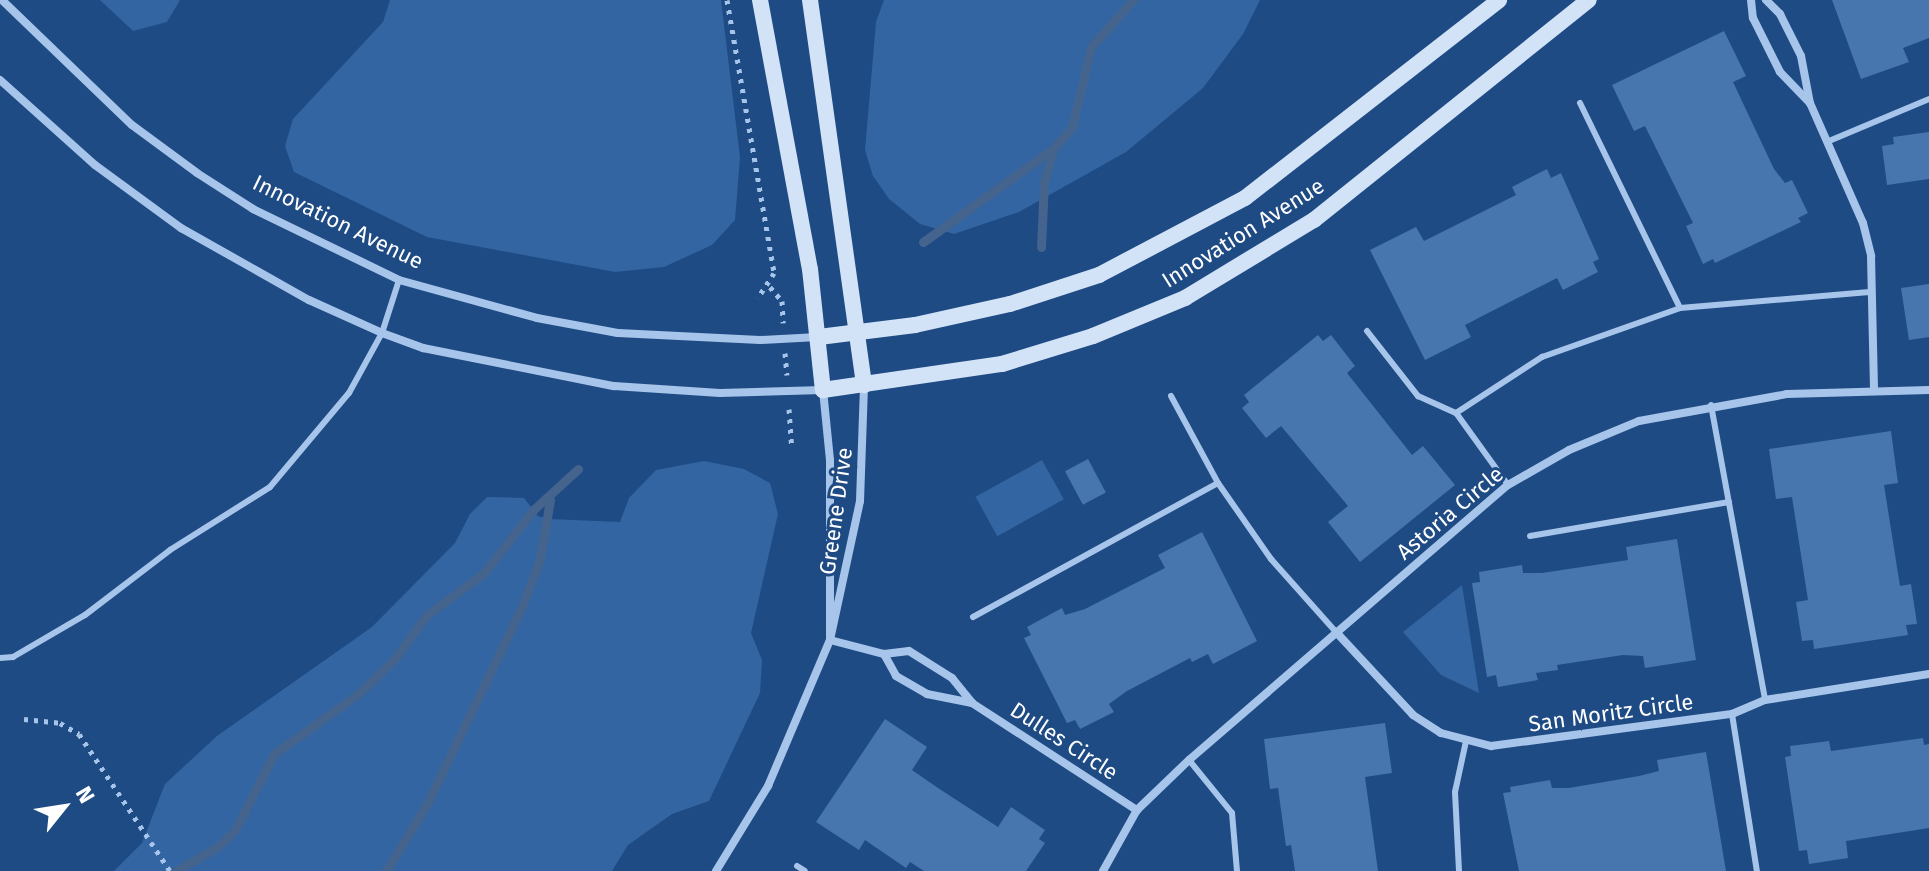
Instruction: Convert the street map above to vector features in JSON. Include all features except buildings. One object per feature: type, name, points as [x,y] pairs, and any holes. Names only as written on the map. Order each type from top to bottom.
[{"type":"street","name":"Innovation Avenue","points":[[2,0],[132,125],[197,173],[253,209],[399,280],[537,318],[618,333],[760,340],[819,337],[915,325],[1058,290],[1186,231],[1245,198],[1327,139],[1499,0]]},
{"type":"street","points":[[760,0],[819,337],[823,390]]},
{"type":"street","points":[[810,0],[864,385]]},
{"type":"street","name":"Innovation Avenue","points":[[0,80],[95,165],[181,228],[286,288],[382,333],[423,348],[614,386],[720,393],[823,390],[1002,364],[1093,336],[1185,298],[1314,220],[1589,0]]},
{"type":"street","points":[[1751,0],[1753,18],[1780,72],[1810,103]]},
{"type":"street","points":[[1766,0],[1780,14],[1801,56],[1810,103],[1863,223],[1872,292],[1874,388]]},
{"type":"street","name":"Greene Drive","points":[[716,871],[789,744],[830,640],[860,501],[864,385]]},
{"type":"street","name":"Astoria Circle","points":[[1103,871],[1137,810],[1189,760],[1508,485],[1569,450],[1639,421],[1711,405],[1874,388],[1929,390]]},
{"type":"street","name":"Greene Drive","points":[[823,390],[830,460],[830,640]]},
{"type":"street","name":"San Moritz Circle","points":[[1336,632],[1413,715],[1466,741],[1533,744],[1732,714],[1765,700],[1929,674]]},
{"type":"street","name":"Dulles Circle","points":[[830,640],[884,654],[909,651],[952,678],[972,703],[1137,810]]},
{"type":"street","name":"Dulles Circle","points":[[884,654],[896,676],[927,694],[972,703]]},
{"type":"lane","points":[[1829,141],[1929,99]]},
{"type":"lane","points":[[1580,103],[1680,308]]},
{"type":"lane","points":[[0,658],[13,657],[85,615],[170,550],[270,487],[349,393],[382,333],[399,280]]},
{"type":"lane","points":[[1456,413],[1542,357],[1680,308],[1872,292]]},
{"type":"lane","points":[[1367,331],[1418,396],[1456,413],[1508,485]]},
{"type":"lane","points":[[1171,396],[1218,483],[1271,559],[1336,632]]},
{"type":"lane","points":[[1711,405],[1765,700]]},
{"type":"lane","points":[[973,617],[1218,483]]},
{"type":"lane","points":[[1530,536],[1729,502]]},
{"type":"lane","points":[[1732,714],[1757,871]]},
{"type":"lane","points":[[1459,871],[1455,792],[1466,741]]},
{"type":"lane","points":[[1189,760],[1232,813],[1237,871]]},
{"type":"lane","points":[[797,866],[805,871]]},
{"type":"path","points":[[727,0],[773,263],[770,287],[758,298]]},
{"type":"path","points":[[770,287],[782,301]]},
{"type":"path","points":[[24,719],[60,723],[79,734],[170,871]]},
{"type":"shaded area","points":[[100,0],[180,0],[167,22],[133,31]]},
{"type":"shaded area","points":[[390,0],[721,0],[740,157],[735,220],[712,245],[664,267],[615,272],[427,237],[294,172],[285,146],[293,119],[383,22]]},
{"type":"shaded area","points":[[884,0],[1260,0],[1243,34],[1203,88],[1126,152],[1019,212],[954,234],[920,224],[889,199],[873,176],[865,150],[876,22]]},
{"type":"shaded area","points":[[1042,460],[1064,499],[997,536],[976,497]]},
{"type":"shaded area","points":[[704,461],[744,469],[770,483],[778,514],[751,633],[762,660],[760,693],[709,801],[672,814],[628,845],[612,871],[114,871],[142,843],[165,784],[217,736],[372,627],[455,543],[470,514],[487,497],[524,498],[538,516],[549,519],[620,522],[629,498],[656,470]]},
{"type":"shaded area","points":[[1462,585],[1479,693],[1441,675],[1403,632]]},
{"type":"waterway","points":[[923,242],[1054,148],[1072,127],[1091,47],[1133,0]]},
{"type":"waterway","points":[[1041,247],[1044,182],[1054,148]]},
{"type":"waterway","points":[[176,871],[217,847],[235,830],[274,754],[358,694],[393,661],[427,615],[484,573],[533,510],[578,469]]},
{"type":"waterway","points":[[386,871],[427,804],[521,609],[540,559],[550,500]]}]
